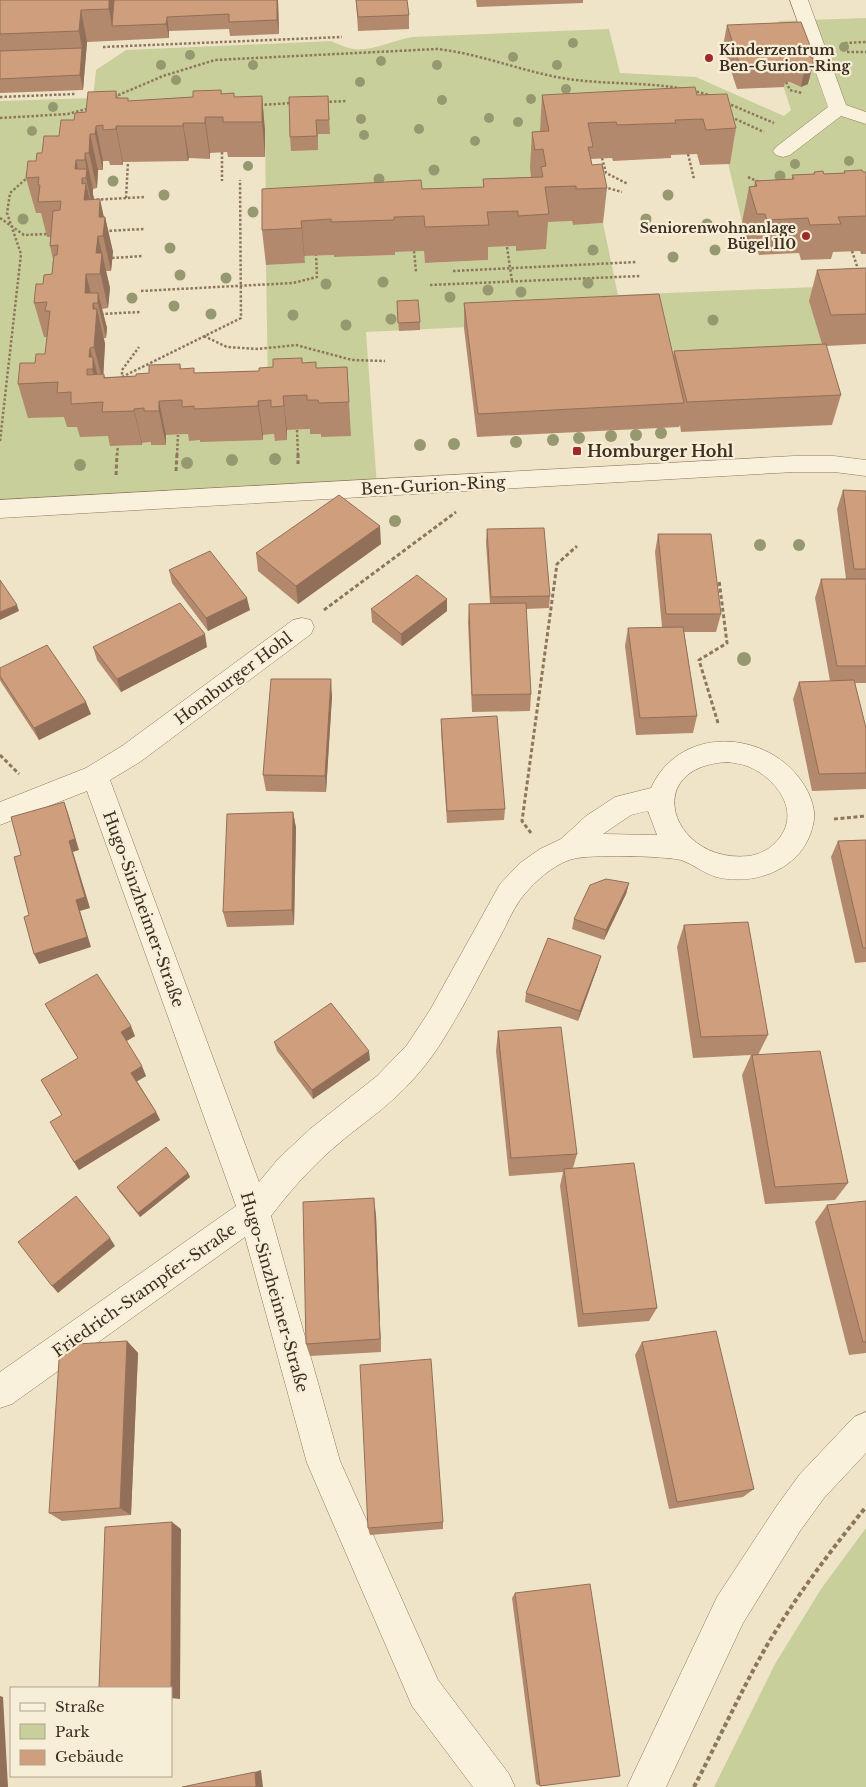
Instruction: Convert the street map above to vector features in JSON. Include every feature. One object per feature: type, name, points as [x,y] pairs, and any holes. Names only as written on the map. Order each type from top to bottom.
[{"type":"street","points":[[799,0],[838,109]]},
{"type":"street","points":[[838,109],[866,118]]},
{"type":"street","points":[[784,151],[838,109]]},
{"type":"street","name":"Ben-Gurion-Ring","points":[[0,508],[794,464],[834,464],[866,468]]},
{"type":"street","name":"Homburger Hohl","points":[[0,814],[95,776],[131,754],[302,627]]},
{"type":"street","points":[[726,751],[752,756],[776,769],[792,787],[800,806],[801,821],[796,837],[787,850],[767,863],[741,868],[713,865],[683,849],[668,831],[661,811],[661,796],[666,781],[682,764],[700,755],[726,751]]},
{"type":"street","name":"Hugo-Sinzheimer-Straße","points":[[95,776],[254,1212],[324,1463],[425,1693],[496,1787]]},
{"type":"street","name":"Friedrich-Stampfer-Straße","points":[[0,1392],[254,1212],[289,1169],[321,1139],[387,1086],[417,1055],[440,1019],[510,892],[530,871],[560,852],[595,824],[624,805],[661,796]]},
{"type":"street","points":[[560,852],[622,845],[683,849]]},
{"type":"street","points":[[646,1787],[662,1758],[730,1610],[788,1518],[812,1486],[866,1429]]},
{"type":"path","points":[[103,47],[342,37]]},
{"type":"path","points":[[840,44],[866,42]]},
{"type":"path","points":[[107,100],[158,77],[215,60],[436,49],[467,53],[547,75],[570,79],[665,84],[686,88],[710,95],[782,127]]},
{"type":"path","points":[[0,97],[74,94]]},
{"type":"path","points":[[318,102],[347,101]]},
{"type":"path","points":[[259,105],[298,103]]},
{"type":"path","points":[[0,118],[68,114],[92,108]]},
{"type":"path","points":[[730,117],[764,132]]},
{"type":"path","points":[[222,152],[222,181]]},
{"type":"path","points":[[688,154],[694,178]]},
{"type":"path","points":[[602,158],[606,173],[628,184]]},
{"type":"path","points":[[126,198],[128,162]]},
{"type":"path","points":[[0,441],[21,254],[7,213],[10,193],[31,174]]},
{"type":"path","points":[[748,176],[763,184]]},
{"type":"path","points":[[122,377],[242,318],[240,180]]},
{"type":"path","points":[[603,187],[622,192]]},
{"type":"path","points":[[84,200],[146,197]]},
{"type":"path","points":[[0,218],[24,235],[48,234]]},
{"type":"path","points":[[101,231],[144,229]]},
{"type":"path","points":[[507,247],[512,281]]},
{"type":"path","points":[[414,251],[416,272]]},
{"type":"path","points":[[852,251],[861,276]]},
{"type":"path","points":[[141,290],[293,283],[317,277],[316,255]]},
{"type":"path","points":[[112,258],[143,256]]},
{"type":"path","points":[[453,270],[637,262]]},
{"type":"path","points":[[430,285],[640,276]]},
{"type":"path","points":[[94,314],[140,312]]},
{"type":"path","points":[[204,336],[227,347],[258,349],[296,345],[333,357],[352,360],[385,361]]},
{"type":"path","points":[[121,386],[122,370],[139,347]]},
{"type":"path","points":[[297,430],[298,466]]},
{"type":"path","points":[[177,464],[178,435]]},
{"type":"path","points":[[116,477],[118,446]]},
{"type":"path","name":"Homburger Hohl","points":[[302,627],[460,509]]},
{"type":"path","points":[[560,852],[522,821],[557,564],[576,546]]},
{"type":"path","points":[[719,580],[727,643],[699,660],[726,751]]},
{"type":"path","points":[[694,1787],[756,1666],[802,1593],[842,1535],[866,1507]]},
{"type":"green space","points":[[866,18],[866,207],[742,222],[720,130],[606,126],[483,222],[422,224],[421,216],[266,224],[265,131],[123,134],[48,213],[70,236],[56,337],[29,418],[67,416],[81,426],[111,436],[111,446],[141,445],[166,435],[189,434],[200,440],[263,439],[263,435],[275,434],[275,441],[287,440],[287,430],[310,429],[321,434],[351,436],[268,394],[266,265],[304,263],[304,256],[395,255],[395,252],[424,251],[426,263],[488,260],[486,247],[516,246],[516,250],[542,222],[572,221],[573,225],[603,223],[618,295],[866,285],[823,346],[669,381],[655,318],[366,332],[377,487],[0,509],[0,101],[93,98],[96,70],[126,50],[331,41],[348,48],[360,49],[412,37],[609,29],[620,73],[696,77],[784,116],[791,110],[782,82],[790,82],[801,87],[810,82],[781,30],[779,21]]},
{"type":"green space","points":[[866,1528],[866,1787],[714,1787],[775,1664],[821,1589]]},
{"type":"building","points":[[0,0],[109,0],[109,9],[81,10],[79,31],[0,34]]},
{"type":"building","points":[[114,0],[277,0],[277,20],[229,22],[229,14],[167,17],[166,24],[112,26]]},
{"type":"building","points":[[356,0],[407,0],[409,15],[358,17]]},
{"type":"building","points":[[801,22],[814,56],[809,56],[813,59],[813,64],[805,67],[795,61],[786,62],[788,67],[741,69],[727,25]]},
{"type":"building","points":[[82,48],[80,75],[0,79],[0,51]]},
{"type":"building","points":[[695,87],[697,95],[727,94],[736,128],[706,130],[703,119],[675,120],[676,123],[617,125],[616,122],[588,123],[593,147],[588,147],[592,165],[602,164],[607,188],[545,187],[549,214],[518,216],[518,211],[487,212],[489,225],[425,227],[424,216],[394,217],[394,220],[331,222],[331,219],[301,221],[302,228],[262,230],[262,189],[421,180],[422,189],[484,187],[483,179],[543,177],[541,167],[546,166],[543,149],[535,150],[532,132],[549,131],[542,95]]},
{"type":"building","points":[[221,90],[221,94],[234,93],[234,97],[262,96],[262,122],[223,122],[223,117],[205,117],[205,123],[183,123],[183,126],[116,126],[116,129],[103,130],[103,125],[96,126],[95,134],[90,134],[89,153],[85,153],[85,160],[76,160],[75,169],[87,169],[86,178],[82,178],[82,184],[86,183],[84,200],[100,199],[99,217],[105,217],[103,236],[98,236],[96,253],[102,253],[100,274],[86,274],[85,293],[98,293],[98,303],[93,303],[93,309],[97,309],[94,347],[90,348],[89,357],[93,357],[93,369],[87,369],[87,375],[104,374],[104,378],[136,376],[136,374],[149,373],[149,365],[180,364],[180,369],[194,368],[194,373],[259,371],[259,368],[273,367],[273,359],[302,358],[302,363],[316,362],[316,368],[347,367],[349,402],[319,403],[318,400],[307,400],[307,395],[283,396],[284,406],[271,407],[271,400],[258,401],[258,406],[194,409],[194,406],[182,407],[182,400],[159,401],[159,411],[144,411],[144,408],[134,409],[134,411],[102,412],[103,402],[71,404],[71,392],[57,393],[58,382],[18,384],[20,363],[35,363],[36,354],[45,354],[50,311],[45,311],[47,302],[34,303],[36,284],[43,284],[44,275],[52,274],[54,255],[57,255],[58,245],[50,246],[53,211],[60,210],[61,201],[38,202],[39,177],[26,178],[28,161],[36,161],[37,153],[42,153],[44,136],[59,136],[61,120],[74,120],[75,113],[86,112],[88,92],[116,91],[116,98],[128,98],[128,101],[193,97],[193,91]]},
{"type":"building","points":[[328,96],[329,120],[316,120],[317,136],[290,137],[289,97]]},
{"type":"building","points":[[862,170],[866,172],[866,216],[838,217],[841,224],[810,225],[808,218],[767,220],[765,214],[757,214],[749,187],[757,186],[755,181],[794,179],[792,175],[815,174],[814,172],[823,171],[824,174],[845,173],[844,171]]},
{"type":"building","points":[[866,268],[866,314],[831,315],[817,270]]},
{"type":"building","points":[[659,294],[684,403],[478,414],[464,303]]},
{"type":"building","points":[[418,300],[420,322],[398,323],[397,301]]},
{"type":"building","points":[[826,344],[841,395],[687,402],[674,351]]},
{"type":"building","points":[[843,490],[866,491],[866,569],[854,569]]},
{"type":"building","points":[[339,495],[380,526],[296,586],[256,553]]},
{"type":"building","points":[[544,528],[550,596],[491,597],[487,529]]},
{"type":"building","points":[[658,534],[711,534],[721,614],[666,614]]},
{"type":"building","points":[[210,551],[247,598],[206,618],[169,570]]},
{"type":"building","points":[[417,575],[447,599],[401,634],[371,609]]},
{"type":"building","points":[[821,579],[866,579],[866,666],[837,666]]},
{"type":"building","points":[[0,580],[17,605],[0,612]]},
{"type":"building","points":[[180,603],[205,634],[117,679],[93,647]]},
{"type":"building","points":[[526,603],[531,694],[472,695],[469,604]]},
{"type":"building","points":[[683,627],[697,716],[640,718],[628,628]]},
{"type":"building","points":[[47,645],[86,702],[34,728],[0,676],[0,668]]},
{"type":"building","points":[[271,679],[331,679],[325,776],[263,775]]},
{"type":"building","points":[[854,680],[866,728],[866,773],[819,774],[799,682]]},
{"type":"building","points":[[497,716],[505,809],[447,811],[441,719]]},
{"type":"building","points":[[64,802],[75,839],[69,841],[85,897],[76,900],[87,937],[34,954],[24,917],[29,915],[14,857],[21,855],[11,817]]},
{"type":"building","points":[[293,812],[292,910],[223,912],[227,814]]},
{"type":"building","points":[[866,840],[866,948],[863,948],[838,841]]},
{"type":"building","points":[[606,879],[629,883],[606,930],[574,919],[590,885]]},
{"type":"building","points":[[748,922],[768,1035],[701,1037],[684,925]]},
{"type":"building","points":[[548,938],[601,956],[580,1011],[526,993]]},
{"type":"building","points":[[97,974],[131,1026],[121,1032],[142,1066],[131,1073],[156,1112],[74,1162],[50,1122],[62,1115],[41,1080],[78,1058],[45,1004]]},
{"type":"building","points":[[331,1003],[369,1051],[312,1090],[274,1042]]},
{"type":"building","points":[[561,1027],[577,1154],[511,1158],[498,1031]]},
{"type":"building","points":[[820,1051],[848,1183],[775,1187],[752,1055]]},
{"type":"building","points":[[166,1147],[188,1173],[138,1213],[117,1187]]},
{"type":"building","points":[[634,1163],[657,1308],[583,1314],[564,1169]]},
{"type":"building","points":[[76,1196],[110,1238],[52,1286],[18,1242]]},
{"type":"building","points":[[374,1198],[380,1339],[306,1344],[303,1202]]},
{"type":"building","points":[[866,1201],[866,1342],[863,1342],[827,1205]]},
{"type":"building","points":[[716,1331],[754,1489],[677,1502],[642,1342]]},
{"type":"building","points":[[127,1341],[120,1508],[49,1513],[60,1345]]},
{"type":"building","points":[[431,1359],[443,1522],[368,1528],[360,1365]]},
{"type":"building","points":[[172,1522],[171,1687],[99,1687],[105,1527]]},
{"type":"building","points":[[590,1584],[620,1776],[540,1786],[515,1593]]},
{"type":"building","points":[[255,1772],[256,1787],[182,1787]]},
{"type":"place","name":"Kinderzentrum Ben-Gurion-Ring","points":[[709,58]]},
{"type":"place","name":"Seniorenwohnanlage Bügel 110","points":[[806,236]]},
{"type":"place","name":"Homburger Hohl","points":[[577,451]]}]
